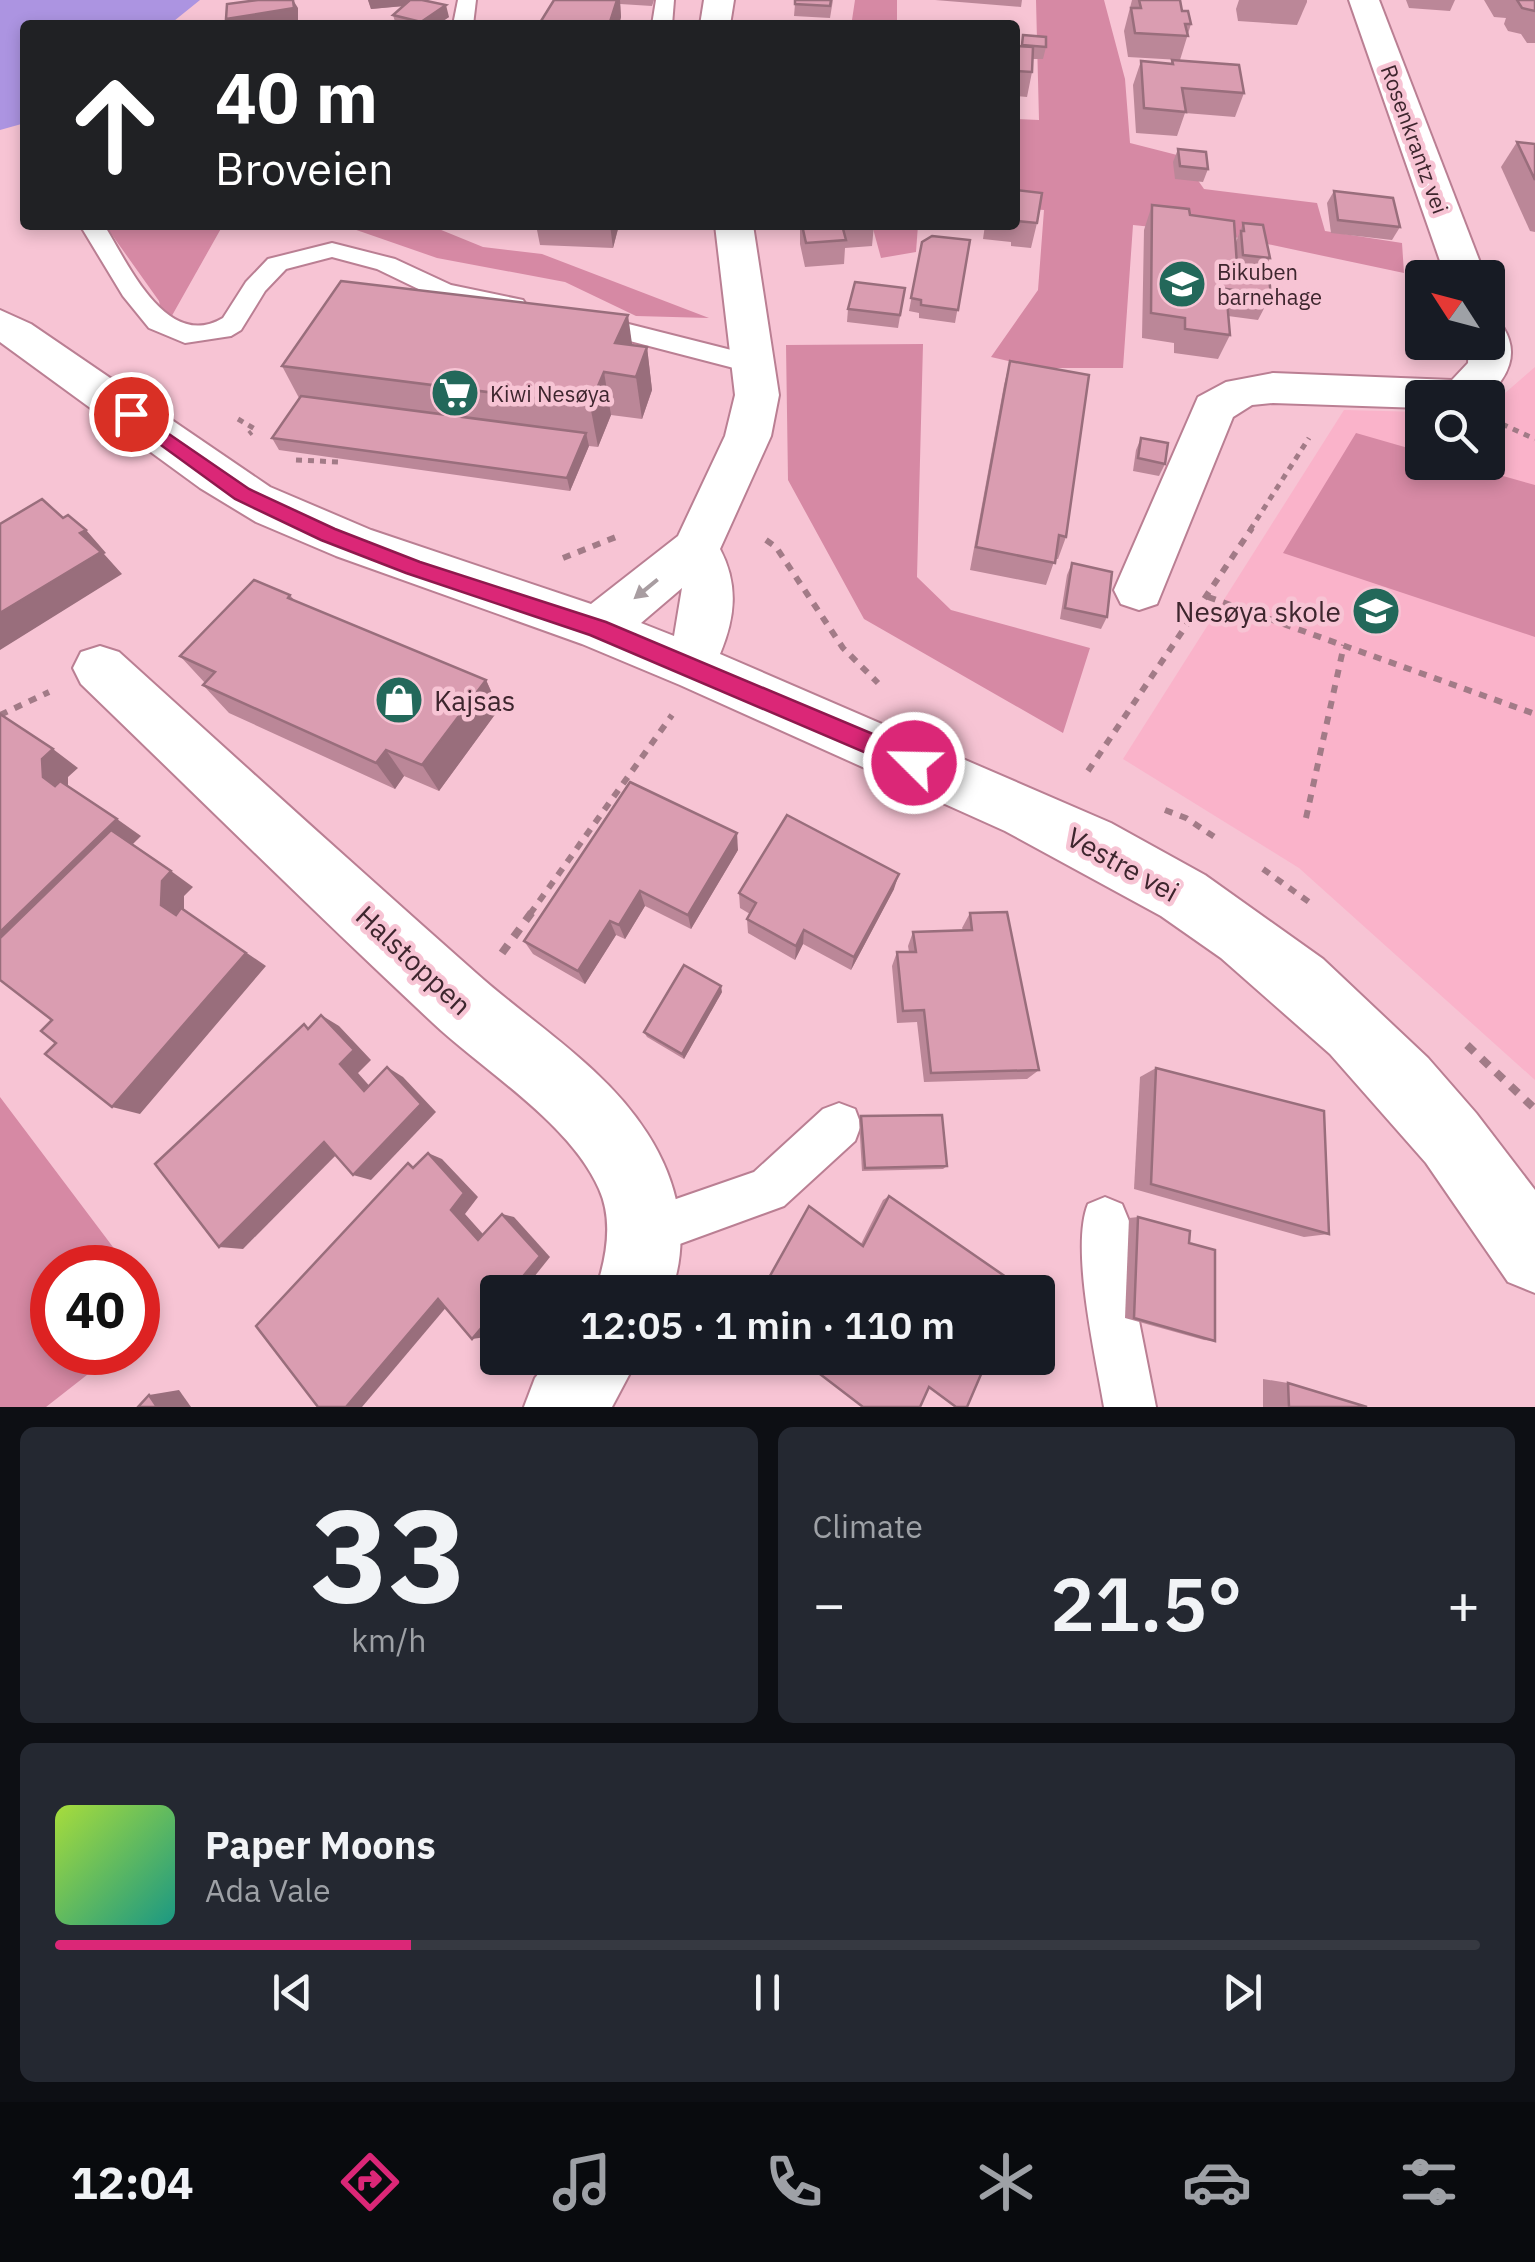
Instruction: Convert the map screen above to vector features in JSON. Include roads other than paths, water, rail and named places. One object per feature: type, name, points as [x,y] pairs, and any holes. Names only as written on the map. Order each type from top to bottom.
[{"type":"street","name":"Rosenkrantz vei","points":[[1364,0],[1459,260]]},
{"type":"street","points":[[598,628],[695,549],[748,436],[757,395],[735,230]]},
{"type":"street","name":"Vestre vei","points":[[0,323],[242,494],[328,534],[413,567],[598,628],[683,686],[1071,834],[1125,861],[1269,955],[1369,1044],[1480,1178],[1535,1256]]},
{"type":"street","points":[[1139,590],[1214,408],[1241,392],[1272,388],[1461,395],[1487,375],[1491,360]]},
{"type":"street","points":[[683,686],[704,632],[708,603],[707,568],[695,549]]},
{"type":"street","name":"Halstoppen","points":[[100,668],[463,1006],[582,1108],[620,1154],[640,1194],[639,1262]]},
{"type":"street","points":[[564,1407],[587,1375]]},
{"type":"lane","points":[[95,230],[147,308],[169,330],[185,335],[222,330],[232,324],[255,288],[277,264],[332,250],[386,264],[444,291],[654,336],[753,364]]},
{"type":"lane","points":[[639,1262],[768,1190],[839,1125]]},
{"type":"lane","points":[[1105,1220],[1114,1321],[1130,1407]]},
{"type":"place","name":"Bikuben barnehage","points":[[1182,284]]},
{"type":"place","name":"Kiwi Nesøya","points":[[455,393]]},
{"type":"place","name":"Nesøya skole","points":[[1376,611]]},
{"type":"place","name":"Kajsas","points":[[399,700]]}]
